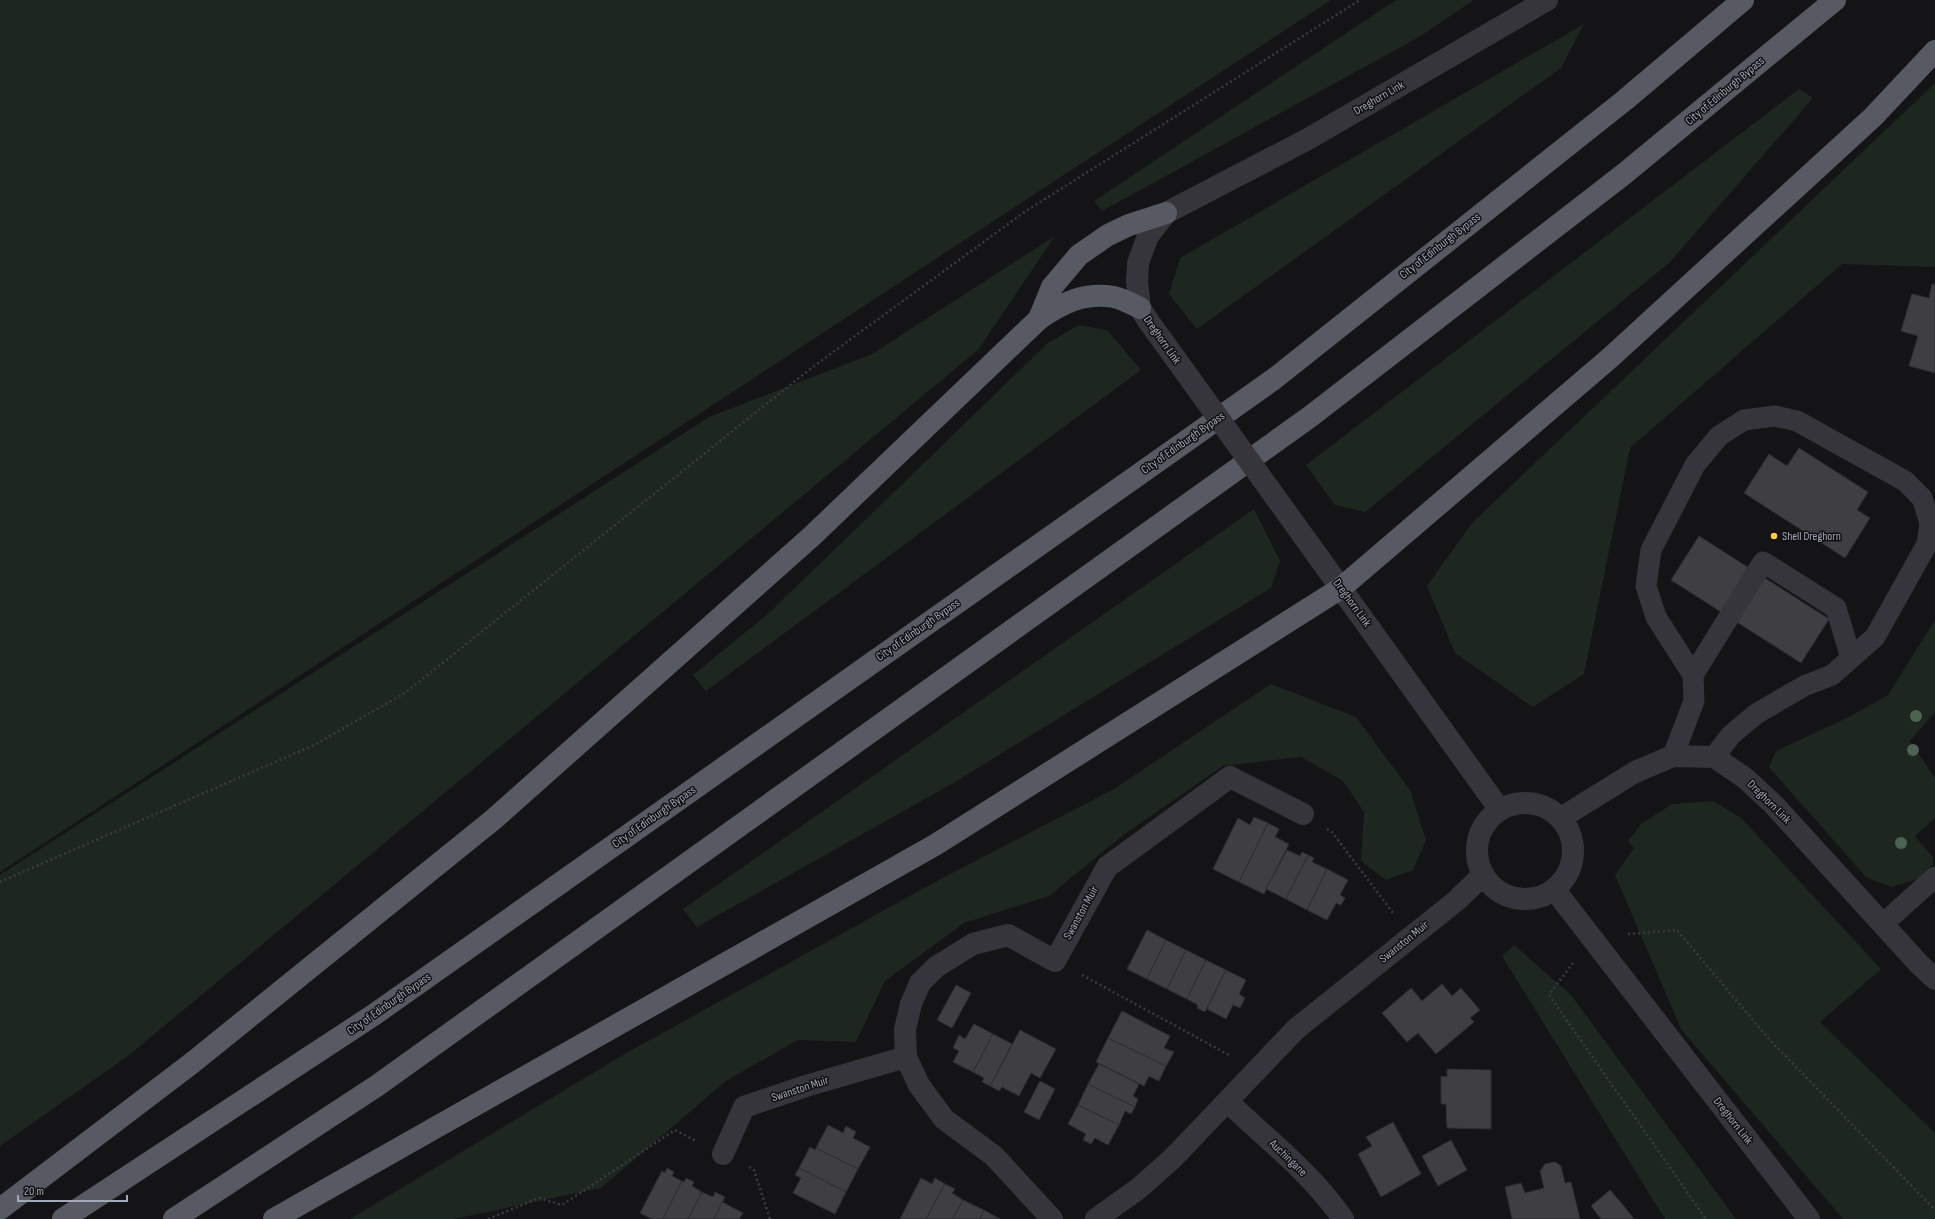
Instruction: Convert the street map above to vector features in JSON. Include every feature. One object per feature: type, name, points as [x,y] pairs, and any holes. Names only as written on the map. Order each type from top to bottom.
[{"type":"highway","name":"City of Edinburgh Bypass","points":[[63,1219],[375,1014],[1274,379],[1626,100],[1743,0]]},
{"type":"highway","name":"City of Edinburgh Bypass","points":[[174,1219],[378,1085],[1310,416],[1624,174],[1835,0]]},
{"type":"highway","points":[[274,1219],[935,844],[1341,588],[1611,357],[1873,117],[1935,51]]},
{"type":"highway","points":[[1039,319],[1052,287],[1079,255],[1108,235],[1129,225],[1166,213]]},
{"type":"highway","points":[[0,1209],[192,1063],[494,819],[812,536],[1039,319],[1061,304],[1090,296],[1115,297],[1140,308]]},
{"type":"street","name":"Dreghorn Link","points":[[1500,810],[1140,308],[1137,282],[1138,263],[1148,236],[1166,213],[1308,139],[1547,0]]},
{"type":"street","points":[[1561,818],[1635,772],[1673,756],[1714,757]]},
{"type":"street","name":"Dreghorn Link","points":[[1714,757],[1746,778],[1774,805],[1935,979]]},
{"type":"street","name":"Swanston Muir","points":[[1055,961],[1107,867],[1230,778],[1303,814]]},
{"type":"street","points":[[1532,803],[1548,809],[1561,818],[1569,832],[1573,847],[1571,863],[1565,878],[1554,889],[1540,897],[1524,899],[1508,896],[1494,888],[1483,875],[1478,861],[1477,846],[1481,832],[1489,819],[1500,810],[1516,804],[1532,803]]},
{"type":"street","name":"Swanston Muir","points":[[1096,1219],[1138,1189],[1173,1158],[1296,1029],[1456,901],[1483,875]]},
{"type":"street","name":"Dreghorn Link","points":[[1554,889],[1809,1219]]},
{"type":"street","points":[[1052,1219],[994,1156],[944,1119],[919,1085],[906,1057],[905,1029],[911,1004],[920,983],[936,967],[973,944],[1008,935],[1055,961]]},
{"type":"street","name":"Swanston Muir","points":[[723,1154],[744,1107],[806,1086],[906,1057]]},
{"type":"street","name":"Auchingane","points":[[1228,1102],[1282,1150],[1312,1181],[1343,1219]]},
{"type":"lane","points":[[1673,756],[1694,701],[1693,675],[1656,617],[1646,586],[1651,550],[1695,465],[1719,436],[1744,420],[1775,416],[1797,421],[1905,481],[1922,498],[1930,523],[1927,544],[1875,637],[1832,675],[1804,686],[1756,714],[1731,735],[1714,757]]},
{"type":"lane","points":[[1693,675],[1763,562],[1836,608],[1851,658]]},
{"type":"lane","points":[[1883,924],[1935,876]]},
{"type":"path","points":[[0,882],[314,745],[405,693],[814,366],[1026,211],[1360,0]]},
{"type":"path","points":[[1303,814],[1332,832],[1411,936]]},
{"type":"path","points":[[1706,1219],[1549,995],[1592,937],[1677,930],[1767,1037],[1935,1210]]},
{"type":"path","points":[[1055,961],[1256,1070]]},
{"type":"path","points":[[488,1219],[539,1198],[562,1205],[675,1130],[754,1170],[770,1219]]},
{"type":"shaded area","points":[[0,0],[1331,0],[0,872]]},
{"type":"shaded area","points":[[1396,0],[1474,0],[1419,37],[1102,211],[1094,201]]},
{"type":"shaded area","points":[[1584,24],[1561,68],[1197,329],[1169,294],[1180,258]]},
{"type":"shaded area","points":[[1935,83],[1935,267],[1842,264],[1630,448],[1584,674],[1533,707],[1455,653],[1427,586],[1472,523]]},
{"type":"shaded area","points":[[1799,89],[1813,98],[1670,262],[1365,512],[1335,505],[1306,465]]},
{"type":"shaded area","points":[[1055,236],[978,350],[128,1056],[0,1146],[0,875],[709,417],[872,354]]},
{"type":"shaded area","points":[[1079,325],[1107,330],[1141,370],[706,691],[693,675],[770,612],[1048,343]]},
{"type":"shaded area","points":[[1254,509],[1280,561],[1271,588],[950,785],[697,927],[683,909]]},
{"type":"shaded area","points":[[1935,620],[1935,712],[1910,741],[1935,778],[1935,818],[1915,836],[1933,857],[1933,864],[1918,879],[1891,887],[1866,877],[1769,767],[1776,751],[1847,718],[1888,695]]},
{"type":"shaded area","points":[[1271,684],[1356,717],[1410,790],[1426,840],[1413,870],[1386,880],[1361,861],[1364,812],[1343,781],[1301,757],[1223,766],[1122,836],[1049,896],[964,923],[885,981],[856,1042],[798,1040],[726,1081],[601,1188],[454,1219],[350,1219],[623,1055],[933,883],[1114,789]]},
{"type":"shaded area","points":[[1713,801],[1741,818],[1881,969],[1820,1022],[1935,1133],[1935,1219],[1843,1219],[1681,1029],[1615,875],[1634,848],[1628,841],[1641,824],[1672,804]]},
{"type":"shaded area","points":[[1514,945],[1571,995],[1736,1219],[1665,1219],[1502,956]]},
{"type":"building","points":[[1932,284],[1935,285],[1935,373],[1909,366],[1918,336],[1901,331],[1912,294],[1929,298]]},
{"type":"building","points":[[1799,448],[1868,492],[1857,510],[1870,518],[1845,558],[1744,493],[1769,454],[1787,466]]},
{"type":"building","points":[[1699,536],[1829,619],[1801,663],[1671,580]]},
{"type":"building","points":[[1254,817],[1268,823],[1239,882],[1213,869],[1238,818],[1250,825]]},
{"type":"building","points":[[1268,823],[1279,829],[1275,837],[1289,844],[1264,894],[1239,882]]},
{"type":"building","points":[[1287,850],[1300,856],[1302,852],[1308,855],[1286,899],[1266,889]]},
{"type":"building","points":[[1308,855],[1314,858],[1312,862],[1327,869],[1307,910],[1286,899]]},
{"type":"building","points":[[1327,869],[1348,880],[1340,895],[1345,898],[1341,905],[1336,903],[1327,920],[1307,910]]},
{"type":"building","points":[[1147,930],[1166,940],[1147,979],[1127,969]]},
{"type":"building","points":[[1166,940],[1186,950],[1167,989],[1147,979]]},
{"type":"building","points":[[1186,950],[1206,960],[1187,999],[1167,989]]},
{"type":"building","points":[[1206,960],[1226,970],[1205,1012],[1197,1008],[1198,1005],[1187,999]]},
{"type":"building","points":[[1226,970],[1246,980],[1239,994],[1245,998],[1240,1008],[1233,1005],[1226,1019],[1207,1009]]},
{"type":"building","points":[[1442,984],[1452,996],[1461,988],[1480,1010],[1470,1018],[1474,1022],[1436,1054],[1418,1033],[1407,1042],[1382,1013],[1411,988],[1422,1001]]},
{"type":"building","points":[[956,985],[971,993],[952,1028],[937,1020]]},
{"type":"building","points":[[1122,1011],[1170,1036],[1164,1048],[1174,1052],[1166,1066],[1108,1038]]},
{"type":"building","points":[[974,1024],[993,1034],[973,1072],[953,1062],[959,1051],[953,1048],[959,1035],[965,1039]]},
{"type":"building","points":[[1020,1030],[1056,1049],[1040,1078],[1031,1073],[1019,1096],[1002,1087],[999,1091],[990,1086]]},
{"type":"building","points":[[993,1034],[1012,1044],[990,1086],[982,1082],[984,1078],[973,1072]]},
{"type":"building","points":[[1108,1038],[1166,1066],[1159,1081],[1149,1076],[1144,1086],[1096,1062]]},
{"type":"building","points":[[1099,1064],[1139,1084],[1133,1096],[1138,1099],[1135,1107],[1088,1084]]},
{"type":"building","points":[[1447,1069],[1491,1070],[1491,1129],[1447,1128],[1446,1104],[1441,1104],[1441,1076],[1447,1077]]},
{"type":"building","points":[[1040,1081],[1055,1089],[1039,1120],[1024,1112]]},
{"type":"building","points":[[1088,1084],[1135,1107],[1131,1114],[1125,1111],[1119,1125],[1078,1105]]},
{"type":"building","points":[[1078,1105],[1119,1125],[1108,1145],[1095,1138],[1091,1144],[1083,1140],[1086,1134],[1068,1124]]},
{"type":"building","points":[[1393,1122],[1421,1174],[1381,1197],[1358,1154],[1372,1146],[1366,1137]]},
{"type":"building","points":[[828,1125],[843,1133],[846,1126],[856,1132],[853,1138],[870,1147],[858,1169],[816,1148]]},
{"type":"building","points":[[1451,1140],[1467,1170],[1438,1186],[1422,1156]]},
{"type":"building","points":[[810,1147],[815,1150],[816,1148],[858,1169],[846,1192],[799,1168]]},
{"type":"building","points":[[1555,1162],[1561,1166],[1565,1183],[1571,1182],[1580,1219],[1512,1219],[1505,1187],[1521,1183],[1525,1193],[1544,1188],[1540,1171],[1545,1164]]},
{"type":"building","points":[[667,1168],[674,1172],[672,1176],[682,1181],[663,1219],[652,1219],[640,1213],[662,1171],[665,1173]]},
{"type":"building","points":[[799,1168],[846,1192],[835,1214],[793,1193],[801,1178],[795,1175]]},
{"type":"building","points":[[686,1178],[694,1182],[692,1186],[702,1192],[688,1219],[663,1219],[682,1181],[684,1182]]},
{"type":"building","points":[[921,1178],[932,1184],[935,1178],[945,1184],[926,1219],[900,1219]]},
{"type":"building","points":[[945,1184],[955,1189],[952,1193],[963,1200],[953,1219],[926,1219]]},
{"type":"building","points":[[1610,1190],[1634,1219],[1601,1219],[1591,1206]]},
{"type":"building","points":[[702,1192],[713,1197],[715,1192],[725,1197],[714,1219],[688,1219]]},
{"type":"building","points":[[963,1200],[984,1210],[980,1219],[953,1219]]},
{"type":"building","points":[[722,1202],[743,1213],[739,1219],[714,1219]]},
{"type":"building","points":[[984,1210],[1000,1219],[980,1219]]},
{"type":"place","name":"Shell Dreghorn","points":[[1774,536]]}]
